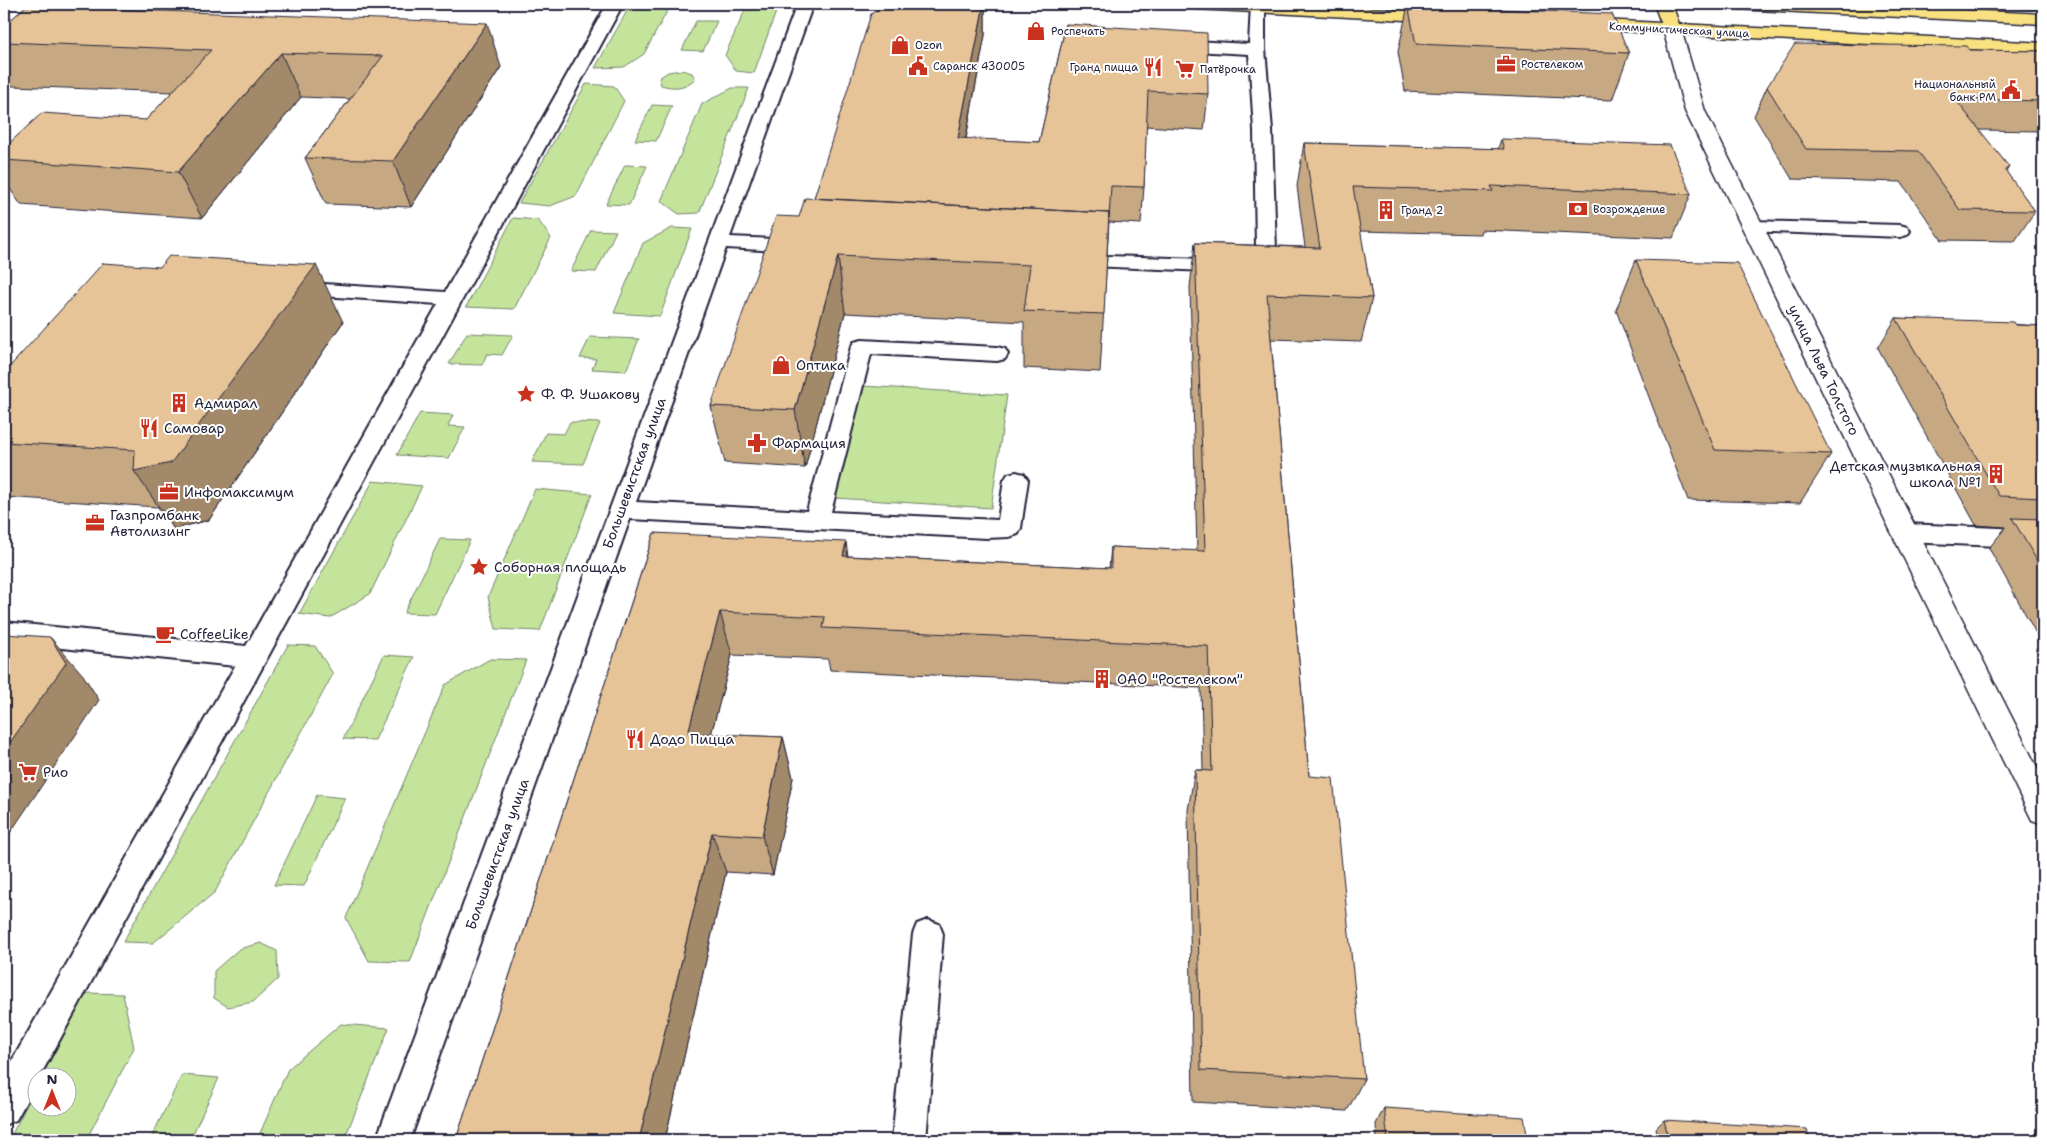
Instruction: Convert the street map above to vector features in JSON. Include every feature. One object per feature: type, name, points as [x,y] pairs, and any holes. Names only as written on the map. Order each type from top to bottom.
[{"type":"main road","points":[[1195,4],[1456,17]]},
{"type":"main road","name":"улица Льва Толстого","points":[[1663,4],[1672,29]]},
{"type":"main road","points":[[1735,4],[2043,19]]},
{"type":"main road","name":"Коммунистическая улица","points":[[1565,23],[2043,48]]},
{"type":"street","points":[[4,66],[72,4]]},
{"type":"street","name":"улица Льва Толстого","points":[[1672,29],[1695,111],[2043,810]]},
{"type":"lane","points":[[4,1108],[615,4]]},
{"type":"lane","name":"Большевистская улица","points":[[393,1140],[805,4]]},
{"type":"lane","points":[[1060,260],[1206,265],[1266,250],[1263,130],[1257,49],[1257,6]]},
{"type":"lane","points":[[12,37],[55,39]]},
{"type":"lane","points":[[1159,44],[1257,49]]},
{"type":"lane","points":[[1753,227],[1900,230]]},
{"type":"lane","points":[[718,242],[813,247]]},
{"type":"lane","points":[[277,287],[451,299]]},
{"type":"lane","points":[[817,520],[862,347],[997,354]]},
{"type":"lane","points":[[621,510],[986,529],[1009,528],[1016,480]]},
{"type":"lane","points":[[1905,532],[2043,539]]},
{"type":"lane","points":[[4,632],[253,657]]},
{"type":"lane","points":[[909,1140],[928,934]]},
{"type":"green space","points":[[631,4],[671,4],[644,54],[624,67],[595,68]]},
{"type":"green space","points":[[1903,4],[2043,4],[2043,10]]},
{"type":"green space","points":[[746,8],[777,9],[754,73],[736,71],[725,55]]},
{"type":"green space","points":[[696,21],[717,21],[703,51],[682,50]]},
{"type":"green space","points":[[682,70],[692,73],[695,79],[679,87],[661,85],[659,78],[668,72]]},
{"type":"green space","points":[[586,84],[614,86],[624,101],[576,196],[550,206],[519,203]]},
{"type":"green space","points":[[732,88],[749,88],[699,213],[679,214],[661,201],[702,104]]},
{"type":"green space","points":[[652,105],[672,106],[656,141],[635,140]]},
{"type":"green space","points":[[625,165],[647,166],[629,205],[606,204]]},
{"type":"green space","points":[[513,218],[538,220],[551,238],[514,309],[466,307]]},
{"type":"green space","points":[[672,228],[692,229],[660,316],[614,313],[643,243]]},
{"type":"green space","points":[[591,230],[616,231],[596,272],[571,271]]},
{"type":"green space","points":[[467,333],[513,335],[502,355],[487,354],[482,365],[449,364]]},
{"type":"green space","points":[[590,337],[639,339],[626,371],[592,369],[596,359],[580,358]]},
{"type":"green space","points":[[863,386],[1007,395],[991,508],[835,498]]},
{"type":"green space","points":[[420,413],[453,415],[448,426],[465,427],[449,458],[397,455]]},
{"type":"green space","points":[[570,422],[600,423],[583,464],[532,462],[546,433],[564,434]]},
{"type":"green space","points":[[373,481],[422,486],[370,594],[330,618],[299,614]]},
{"type":"green space","points":[[535,489],[592,494],[540,631],[496,629],[488,597]]},
{"type":"green space","points":[[440,539],[470,540],[435,614],[404,613]]},
{"type":"green space","points":[[288,645],[315,646],[333,674],[215,892],[153,943],[123,942]]},
{"type":"green space","points":[[384,655],[414,657],[375,740],[343,739]]},
{"type":"green space","points":[[490,659],[526,660],[410,962],[369,961],[346,918],[445,685]]},
{"type":"green space","points":[[317,795],[345,798],[304,886],[274,885]]},
{"type":"green space","points":[[261,943],[277,951],[278,979],[253,1002],[228,1007],[214,998],[214,971],[239,949]]},
{"type":"green space","points":[[86,993],[123,994],[134,1048],[86,1140],[9,1140],[28,1103],[28,1116],[78,1116],[78,1066],[47,1066]]},
{"type":"green space","points":[[341,1024],[389,1028],[344,1140],[257,1140],[288,1069]]},
{"type":"green space","points":[[182,1075],[219,1078],[190,1140],[150,1140]]},
{"type":"building","points":[[886,4],[984,4],[958,138],[1039,142],[1066,24],[1207,33],[1208,94],[1148,91],[1144,187],[1111,186],[1109,218],[1109,213],[814,198],[871,14]]},
{"type":"building","points":[[1408,5],[1612,14],[1629,53],[1416,44]]},
{"type":"building","points":[[26,6],[487,23],[393,161],[305,158],[383,56],[281,53],[178,172],[4,160],[4,148],[42,113],[146,120],[211,50],[4,42],[4,26]]},
{"type":"building","points":[[1795,44],[1966,46],[1969,50],[2043,51],[2043,101],[1955,99],[2009,167],[2005,170],[2035,211],[1960,210],[1918,151],[1806,149],[1767,87]]},
{"type":"building","points":[[1501,139],[1670,145],[1691,194],[1491,186],[1493,191],[1353,187],[1372,298],[1267,294],[1309,776],[1333,778],[1364,1079],[1201,1070],[1195,770],[1212,771],[1208,646],[823,628],[825,617],[720,612],[688,733],[783,737],[762,836],[712,833],[639,1140],[456,1140],[654,533],[846,542],[843,556],[1111,568],[1111,547],[1205,551],[1195,243],[1320,248],[1304,143],[1504,149]]},
{"type":"building","points":[[805,198],[1109,213],[1104,314],[1024,311],[1030,265],[838,256],[795,410],[711,406],[776,216],[799,217]]},
{"type":"building","points":[[169,256],[316,265],[171,463],[134,471],[135,450],[4,442],[4,373],[103,263],[160,267]]},
{"type":"building","points":[[1636,260],[1737,263],[1831,454],[1715,450]]},
{"type":"building","points":[[1896,318],[2013,322],[2015,325],[2043,326],[2043,498],[1999,496]]},
{"type":"building","points":[[2012,518],[2043,519],[2043,571]]},
{"type":"building","points":[[4,634],[50,637],[66,663],[4,751]]},
{"type":"building","points":[[1384,1108],[1524,1117],[1528,1140],[1388,1140]]},
{"type":"building","points":[[1664,1120],[1807,1129],[1810,1140],[1669,1140]]},
{"type":"place","name":"Роспечать","points":[[1036,31]]},
{"type":"place","name":"Ozon","points":[[900,45]]},
{"type":"place","name":"Ростелеком","points":[[1506,64]]},
{"type":"place","name":"Саранск 430005","points":[[918,66]]},
{"type":"place","name":"Гранд пицца","points":[[1153,67]]},
{"type":"place","name":"Пятёрочка","points":[[1185,69]]},
{"type":"place","name":"Национальный банк РМ","points":[[2011,90]]},
{"type":"place","name":"Возрождение","points":[[1578,209]]},
{"type":"place","name":"Гранд 2","points":[[1386,210]]},
{"type":"place","name":"Оптика","points":[[781,365]]},
{"type":"place","name":"Ф. Ф. Ушакову","points":[[526,394]]},
{"type":"place","name":"Адмирал","points":[[179,403]]},
{"type":"place","name":"Самовар","points":[[149,428]]},
{"type":"place","name":"Фармация","points":[[757,443]]},
{"type":"place","name":"Детская музыкальная школа №1","points":[[1996,474]]},
{"type":"place","name":"Инфомаксимум","points":[[169,492]]},
{"type":"place","name":"Газпромбанк Автолизинг","points":[[95,523]]},
{"type":"place","name":"Соборная площадь","points":[[479,567]]},
{"type":"place","name":"CoffeeLike","points":[[165,634]]},
{"type":"place","name":"ОАО \"Ростелеком\"","points":[[1102,679]]},
{"type":"place","name":"Додо Пицца","points":[[635,739]]},
{"type":"place","name":"Рио","points":[[28,772]]}]
